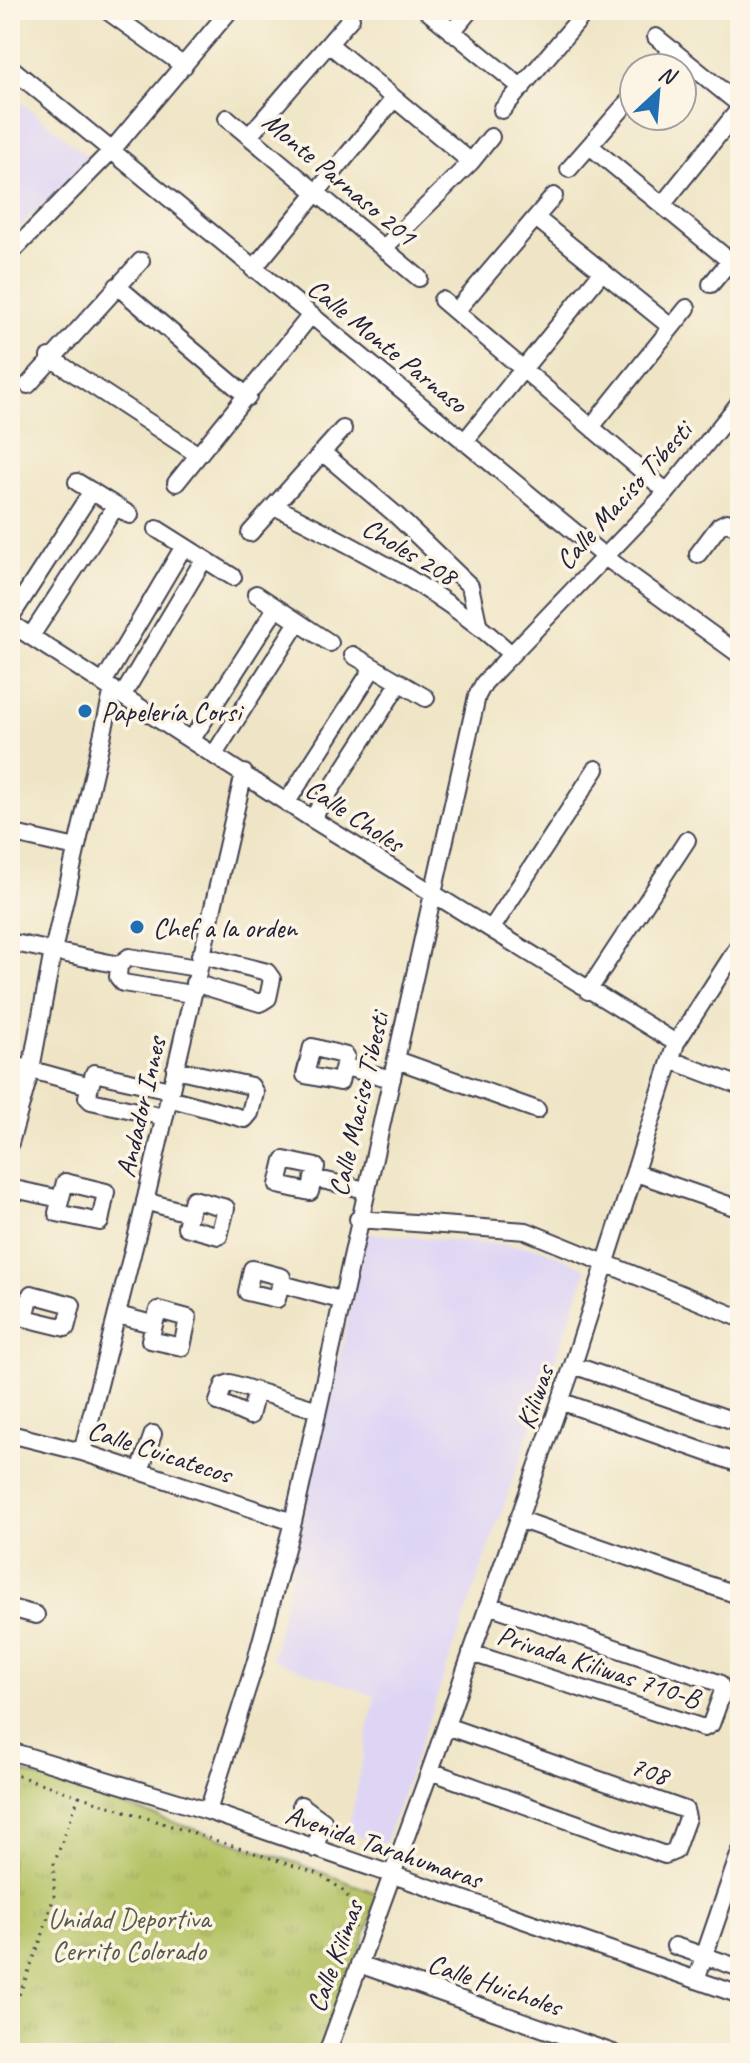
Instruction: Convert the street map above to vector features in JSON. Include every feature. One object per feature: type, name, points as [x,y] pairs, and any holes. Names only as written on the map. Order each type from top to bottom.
[{"type":"street","points":[[106,10],[184,66]]},
{"type":"street","points":[[10,254],[112,150],[230,10]]},
{"type":"street","points":[[426,10],[522,88]]},
{"type":"street","points":[[452,32],[470,10]]},
{"type":"street","points":[[502,110],[587,10]]},
{"type":"street","points":[[249,136],[351,18]]},
{"type":"street","points":[[656,37],[740,107],[662,205]]},
{"type":"street","points":[[329,44],[471,162]]},
{"type":"street","name":"Calle Monte Parnaso","points":[[10,67],[605,557],[740,655]]},
{"type":"street","points":[[253,269],[393,100]]},
{"type":"street","points":[[569,169],[618,114]]},
{"type":"street","name":"Monte Parnaso 201","points":[[227,118],[419,278]]},
{"type":"street","points":[[384,248],[471,162],[491,137]]},
{"type":"street","points":[[590,146],[662,205],[735,255],[711,284]]},
{"type":"street","points":[[456,311],[554,196]]},
{"type":"street","points":[[536,218],[671,327]]},
{"type":"street","points":[[28,385],[49,357],[141,261]]},
{"type":"street","points":[[464,442],[602,272]]},
{"type":"street","points":[[117,286],[248,397]]},
{"type":"street","points":[[442,300],[667,492]]},
{"type":"street","points":[[592,426],[687,308]]},
{"type":"street","points":[[176,483],[311,315]]},
{"type":"street","points":[[49,357],[197,454]]},
{"type":"street","name":"Calle Maciso Tibesti","points":[[208,1811],[255,1664],[293,1522],[358,1219],[397,1060],[430,894],[477,696],[484,683],[511,654],[667,492],[740,402]]},
{"type":"street","points":[[250,533],[343,429]]},
{"type":"street","points":[[322,452],[395,514],[470,586],[478,623]]},
{"type":"street","points":[[11,625],[84,486],[123,511],[31,636]]},
{"type":"street","name":"Choles 208","points":[[274,506],[371,555],[478,623],[511,654]]},
{"type":"street","points":[[698,554],[719,526],[727,522],[740,529]]},
{"type":"street","points":[[157,529],[233,577]]},
{"type":"street","points":[[10,1143],[31,1069],[53,951],[113,689],[184,546]]},
{"type":"street","points":[[113,689],[204,559]]},
{"type":"street","points":[[256,594],[330,643]]},
{"type":"street","points":[[192,739],[276,608]]},
{"type":"street","points":[[215,753],[298,622]]},
{"type":"street","name":"Calle Choles","points":[[11,625],[215,753],[430,894],[492,928],[588,991],[676,1043]]},
{"type":"street","points":[[353,655],[426,698]]},
{"type":"street","points":[[287,802],[373,668]]},
{"type":"street","points":[[312,819],[400,682]]},
{"type":"street","points":[[492,928],[596,769]]},
{"type":"street","name":"Andador Innes","points":[[82,1452],[118,1315],[244,773]]},
{"type":"street","points":[[10,833],[76,848]]},
{"type":"street","points":[[588,991],[687,840]]},
{"type":"street","points":[[10,942],[119,965]]},
{"type":"street","name":"Kiliwas","points":[[391,1876],[573,1365],[676,1043],[734,965],[740,944]]},
{"type":"street","points":[[129,957],[196,975],[123,983],[118,977],[119,965],[129,957]]},
{"type":"street","points":[[397,1060],[537,1110]]},
{"type":"street","points":[[671,1060],[740,1086]]},
{"type":"street","points":[[10,1064],[90,1086]]},
{"type":"street","points":[[345,1067],[392,1079]]},
{"type":"street","points":[[164,1117],[91,1101],[87,1097],[93,1075],[97,1073],[245,1119],[250,1113],[255,1093],[251,1086],[175,1069]]},
{"type":"street","points":[[636,1173],[740,1209]]},
{"type":"street","points":[[313,1178],[366,1190]]},
{"type":"street","points":[[10,1188],[60,1199]]},
{"type":"street","points":[[145,1201],[188,1213]]},
{"type":"street","points":[[358,1219],[526,1231],[740,1318]]},
{"type":"street","points":[[282,1284],[340,1300]]},
{"type":"street","points":[[10,1303],[27,1308]]},
{"type":"street","points":[[118,1315],[152,1324]]},
{"type":"street","points":[[573,1365],[740,1423]]},
{"type":"street","points":[[256,1392],[318,1410]]},
{"type":"street","points":[[560,1401],[740,1464]]},
{"type":"street","name":"Calle Cuicatecos","points":[[10,1434],[82,1452],[293,1522]]},
{"type":"street","points":[[140,1471],[153,1434]]},
{"type":"street","points":[[518,1519],[735,1594]]},
{"type":"street","name":"Privada Kiliwas 710-B","points":[[471,1653],[704,1728],[711,1724],[723,1691],[719,1683],[488,1605]]},
{"type":"street","points":[[10,1608],[36,1615]]},
{"type":"street","name":"708","points":[[430,1771],[665,1855],[675,1851],[687,1818],[685,1810],[446,1726]]},
{"type":"street","name":"Avenida Tarahumaras","points":[[10,1751],[208,1811],[740,1995]]},
{"type":"street","points":[[301,1805],[323,1821],[315,1849]]},
{"type":"street","points":[[696,1980],[740,1852]]},
{"type":"street","name":"Calle Kilimas","points":[[327,2053],[391,1876]]},
{"type":"street","points":[[675,1946],[740,1968]]},
{"type":"street","name":"Calle Huicholes","points":[[359,1964],[613,2053]]},
{"type":"path","points":[[10,1773],[316,1873],[343,1889],[353,1900],[356,1915],[352,1936]]},
{"type":"path","points":[[10,2018],[42,1937],[54,1896],[54,1864],[79,1796]]},
{"type":"shaded area","points":[[10,93],[90,158],[10,236]]},
{"type":"shaded area","points":[[367,1233],[540,1248],[587,1269],[385,1844],[348,1834],[375,1696],[272,1659]]},
{"type":"green space","name":"Unidad Deportiva Cerrito Colorado","points":[[10,1768],[294,1862],[379,1894],[325,2053],[10,2053]]},
{"type":"place","name":"Papelería Corsi","points":[[85,711]]},
{"type":"place","name":"Chef a la orden","points":[[137,927]]}]
